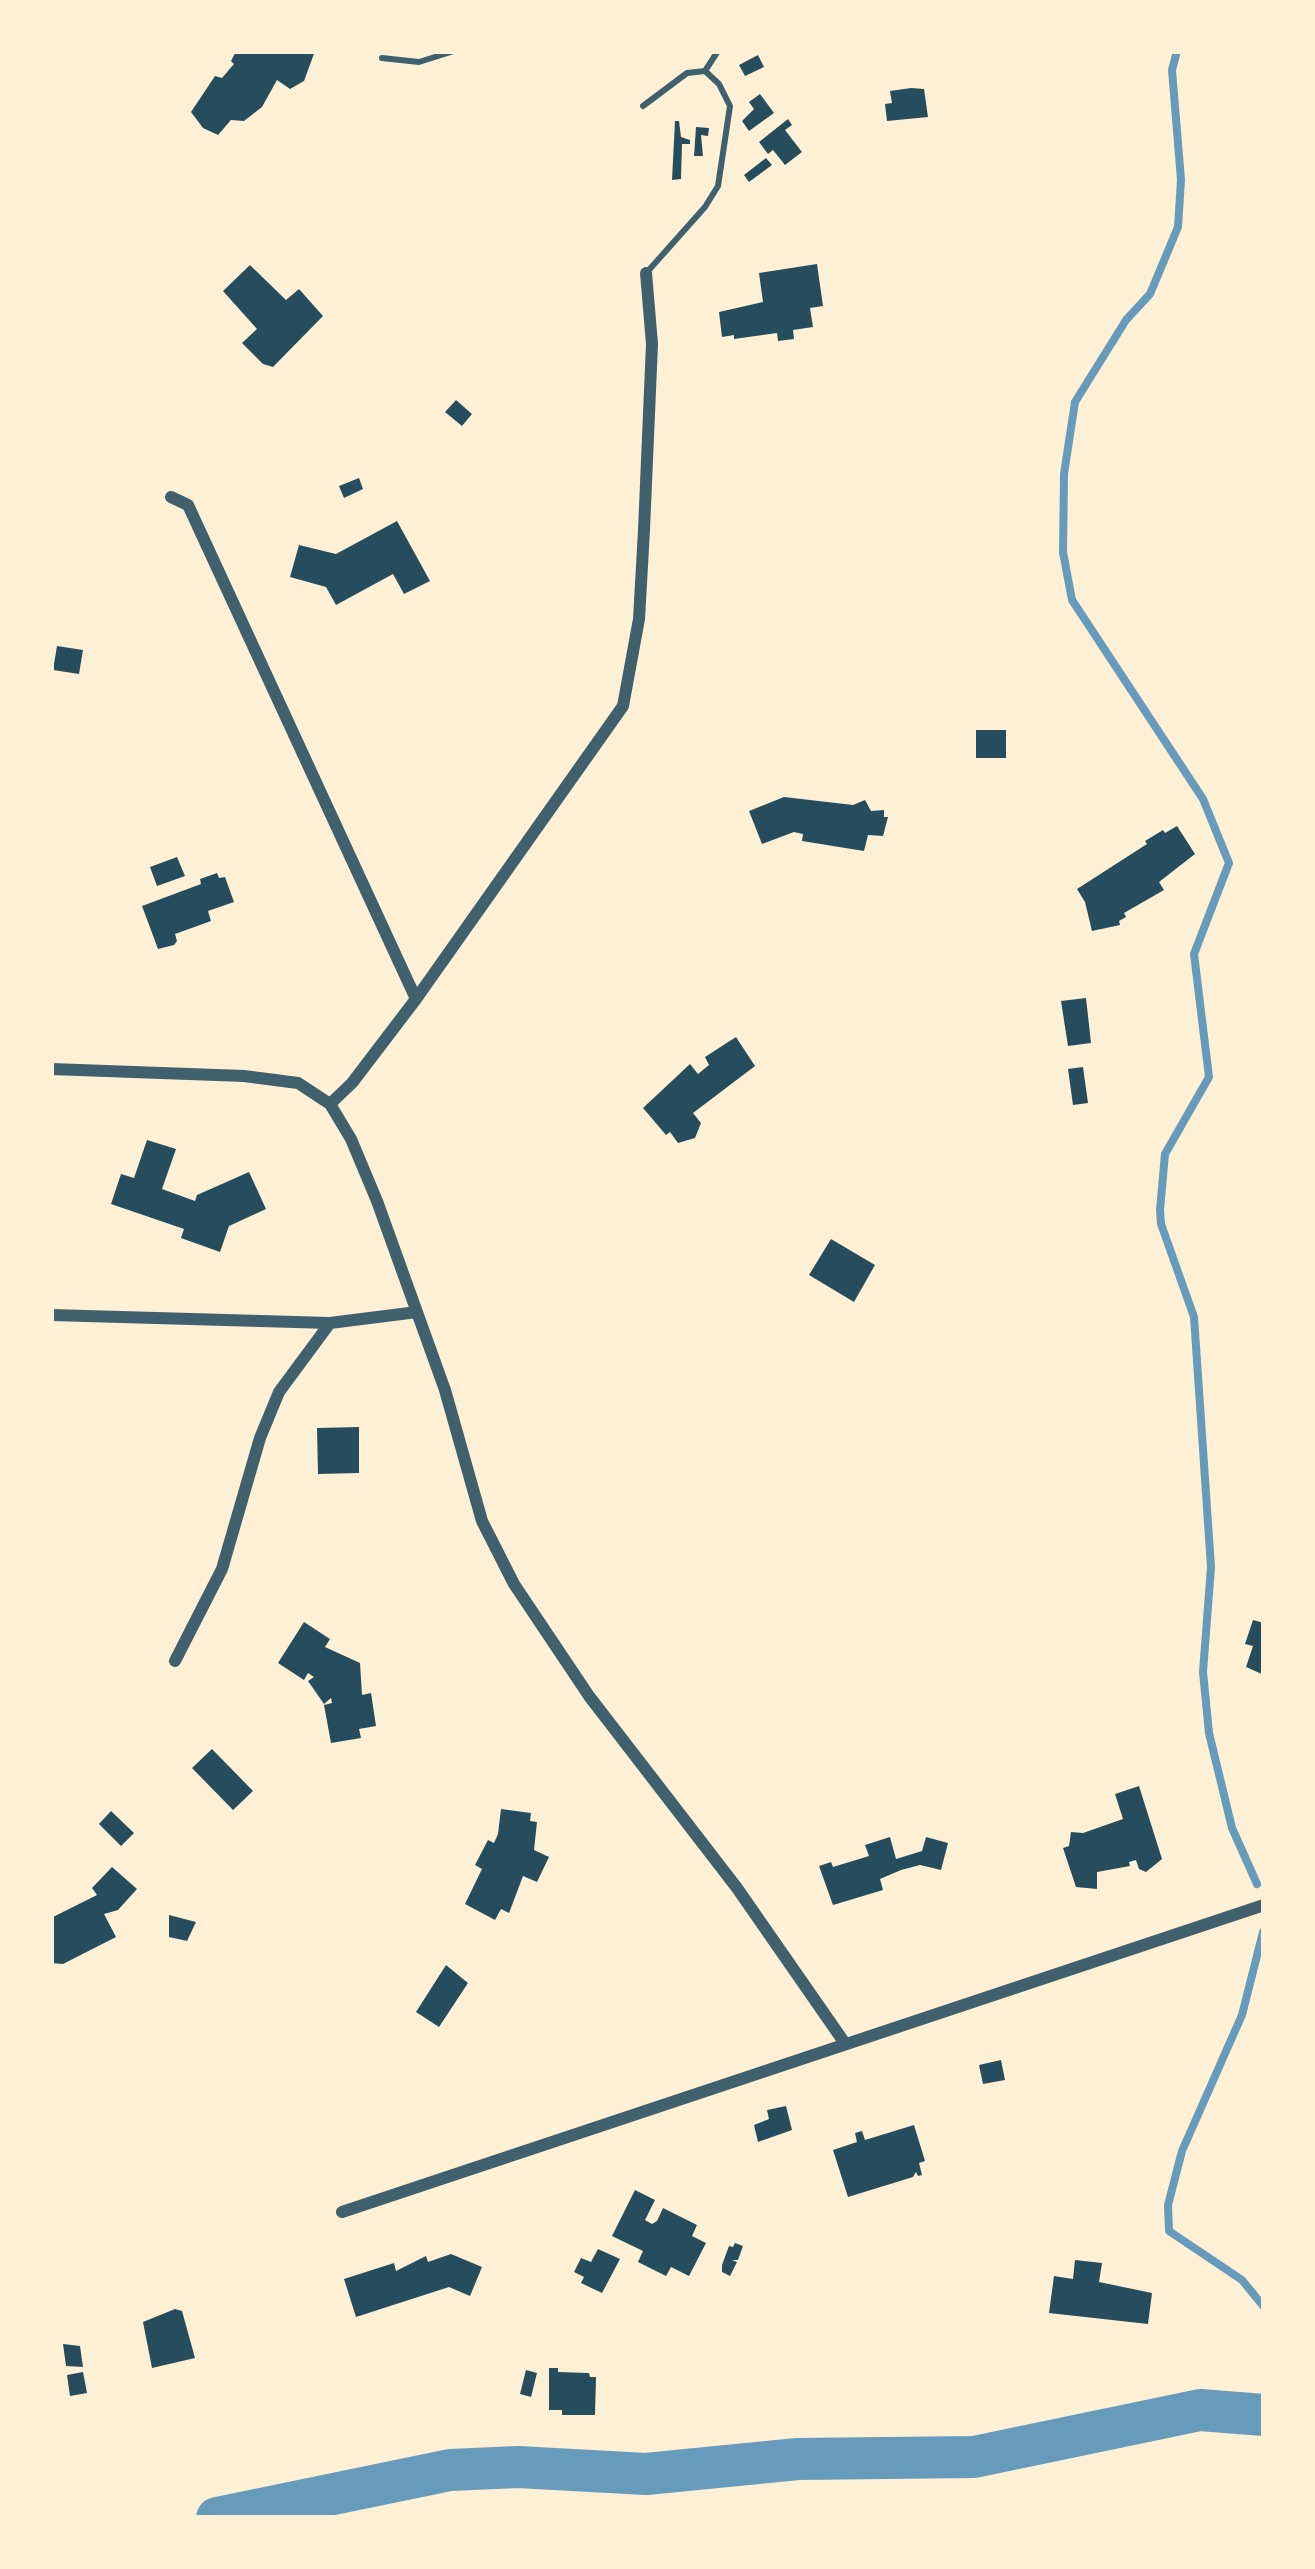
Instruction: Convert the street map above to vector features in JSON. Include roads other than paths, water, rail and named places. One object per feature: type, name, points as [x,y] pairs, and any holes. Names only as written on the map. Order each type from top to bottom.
[{"type":"street","points":[[330,1104],[352,1083],[416,999],[623,706],[639,620],[644,530],[652,344],[646,273]]},
{"type":"street","points":[[171,497],[188,505],[416,999]]},
{"type":"street","points":[[51,1069],[244,1076],[298,1083],[330,1104],[351,1139],[418,1312],[482,1521],[514,1584],[589,1696],[736,1888],[844,2042]]},
{"type":"street","points":[[51,1315],[330,1323],[418,1312]]},
{"type":"street","points":[[175,1661],[222,1569],[260,1438],[279,1392],[330,1323]]},
{"type":"street","points":[[342,2212],[1264,1905]]},
{"type":"lane","points":[[382,58],[419,62],[454,51]]},
{"type":"lane","points":[[705,71],[718,51]]},
{"type":"lane","points":[[643,106],[687,73],[705,71],[719,84],[730,106],[718,186],[646,273]]},
{"type":"waterway","points":[[1177,51],[1172,70],[1181,180],[1178,227],[1150,294],[1126,320],[1075,402],[1064,474],[1063,552],[1072,600],[1203,799],[1229,863],[1194,954],[1209,1077],[1165,1154],[1160,1210],[1194,1317],[1211,1567],[1203,1672],[1209,1733],[1232,1828],[1257,1884]]},
{"type":"waterway","points":[[1263,1932],[1242,2015],[1182,2151],[1168,2205],[1169,2231],[1242,2280],[1264,2307]]},
{"type":"waterway","points":[[217,2518],[450,2470],[518,2467],[646,2474],[798,2459],[974,2457],[1200,2410],[1264,2415]]}]
